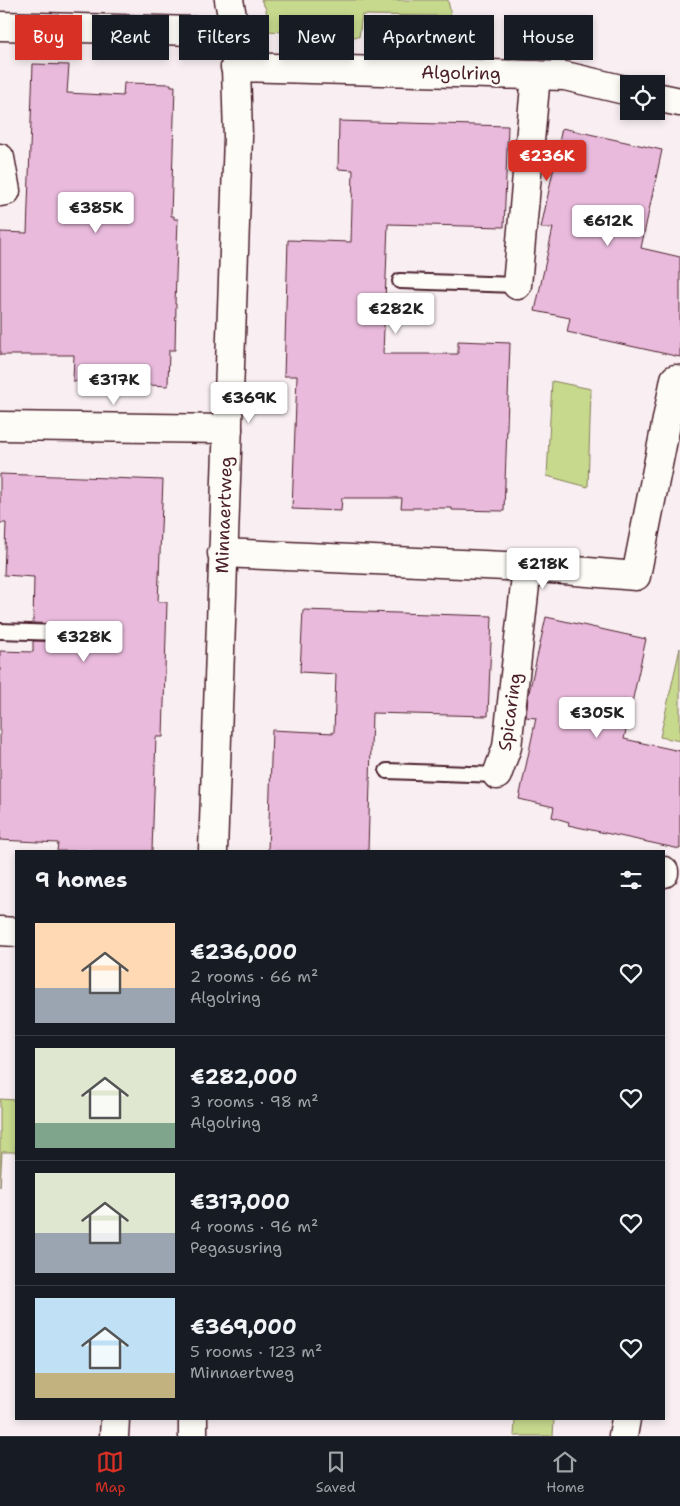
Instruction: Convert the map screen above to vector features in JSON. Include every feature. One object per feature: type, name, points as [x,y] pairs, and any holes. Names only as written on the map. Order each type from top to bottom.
[{"type":"street","name":"Minnaertweg","points":[[228,0],[231,15]]},
{"type":"street","points":[[0,26],[179,31]]},
{"type":"street","name":"Minnaertweg","points":[[213,850],[238,137],[235,60]]},
{"type":"street","name":"Algolring","points":[[235,67],[565,76],[620,89]]},
{"type":"street","points":[[517,285],[536,75]]},
{"type":"street","points":[[665,99],[680,102]]},
{"type":"street","points":[[0,158],[6,191],[0,192]]},
{"type":"street","points":[[222,553],[527,567],[636,576],[675,379]]},
{"type":"street","points":[[0,426],[228,428]]},
{"type":"street","name":"Spicaring","points":[[497,775],[507,747],[527,567]]},
{"type":"street","points":[[0,931],[15,932]]},
{"type":"street","points":[[114,1436],[115,1420]]},
{"type":"street","points":[[193,1436],[194,1420]]},
{"type":"street","points":[[622,1436],[626,1420]]},
{"type":"lane","points":[[400,281],[517,285]]},
{"type":"lane","points":[[0,631],[58,633]]},
{"type":"lane","name":"Spicaring","points":[[386,771],[497,775]]},
{"type":"green space","points":[[261,0],[448,0],[451,15],[362,15],[359,37],[354,37],[354,15],[279,15],[279,32],[269,31],[269,15],[267,15],[266,9]]},
{"type":"green space","points":[[552,381],[591,389],[588,487],[547,476]]},
{"type":"green space","points":[[680,648],[680,741],[660,737]]},
{"type":"green space","points":[[0,1099],[15,1100],[15,1152],[2,1152],[0,1187]]},
{"type":"green space","points":[[515,1420],[554,1420],[553,1436],[514,1436]]},
{"type":"building","points":[[33,64],[69,65],[67,93],[123,96],[124,83],[171,84],[171,86],[175,86],[171,216],[174,216],[174,219],[178,219],[175,350],[169,350],[168,386],[73,381],[74,355],[0,355],[0,232],[27,233]]},
{"type":"building","points":[[339,121],[508,126],[504,227],[388,224],[383,354],[458,354],[458,341],[510,343],[504,511],[401,508],[402,498],[342,498],[341,511],[292,509],[297,376],[284,376],[288,240],[351,242],[353,170],[338,169]]},
{"type":"building","points":[[562,128],[662,150],[641,248],[680,257],[680,357],[567,332],[570,318],[535,311],[553,228],[541,228]]},
{"type":"building","points":[[0,474],[163,480],[158,602],[167,602],[163,737],[156,737],[152,850],[57,850],[58,843],[0,840],[0,651],[33,652],[33,641],[62,641],[67,633],[63,626],[59,624],[33,623],[34,577],[4,575],[6,523],[0,523]]},
{"type":"building","points":[[303,610],[492,616],[488,716],[372,713],[368,850],[268,850],[272,730],[334,733],[336,674],[300,672]]},
{"type":"building","points":[[546,617],[646,639],[624,739],[680,751],[680,849],[568,825],[569,822],[552,817],[554,807],[519,799],[536,718],[526,717],[528,697]]}]
